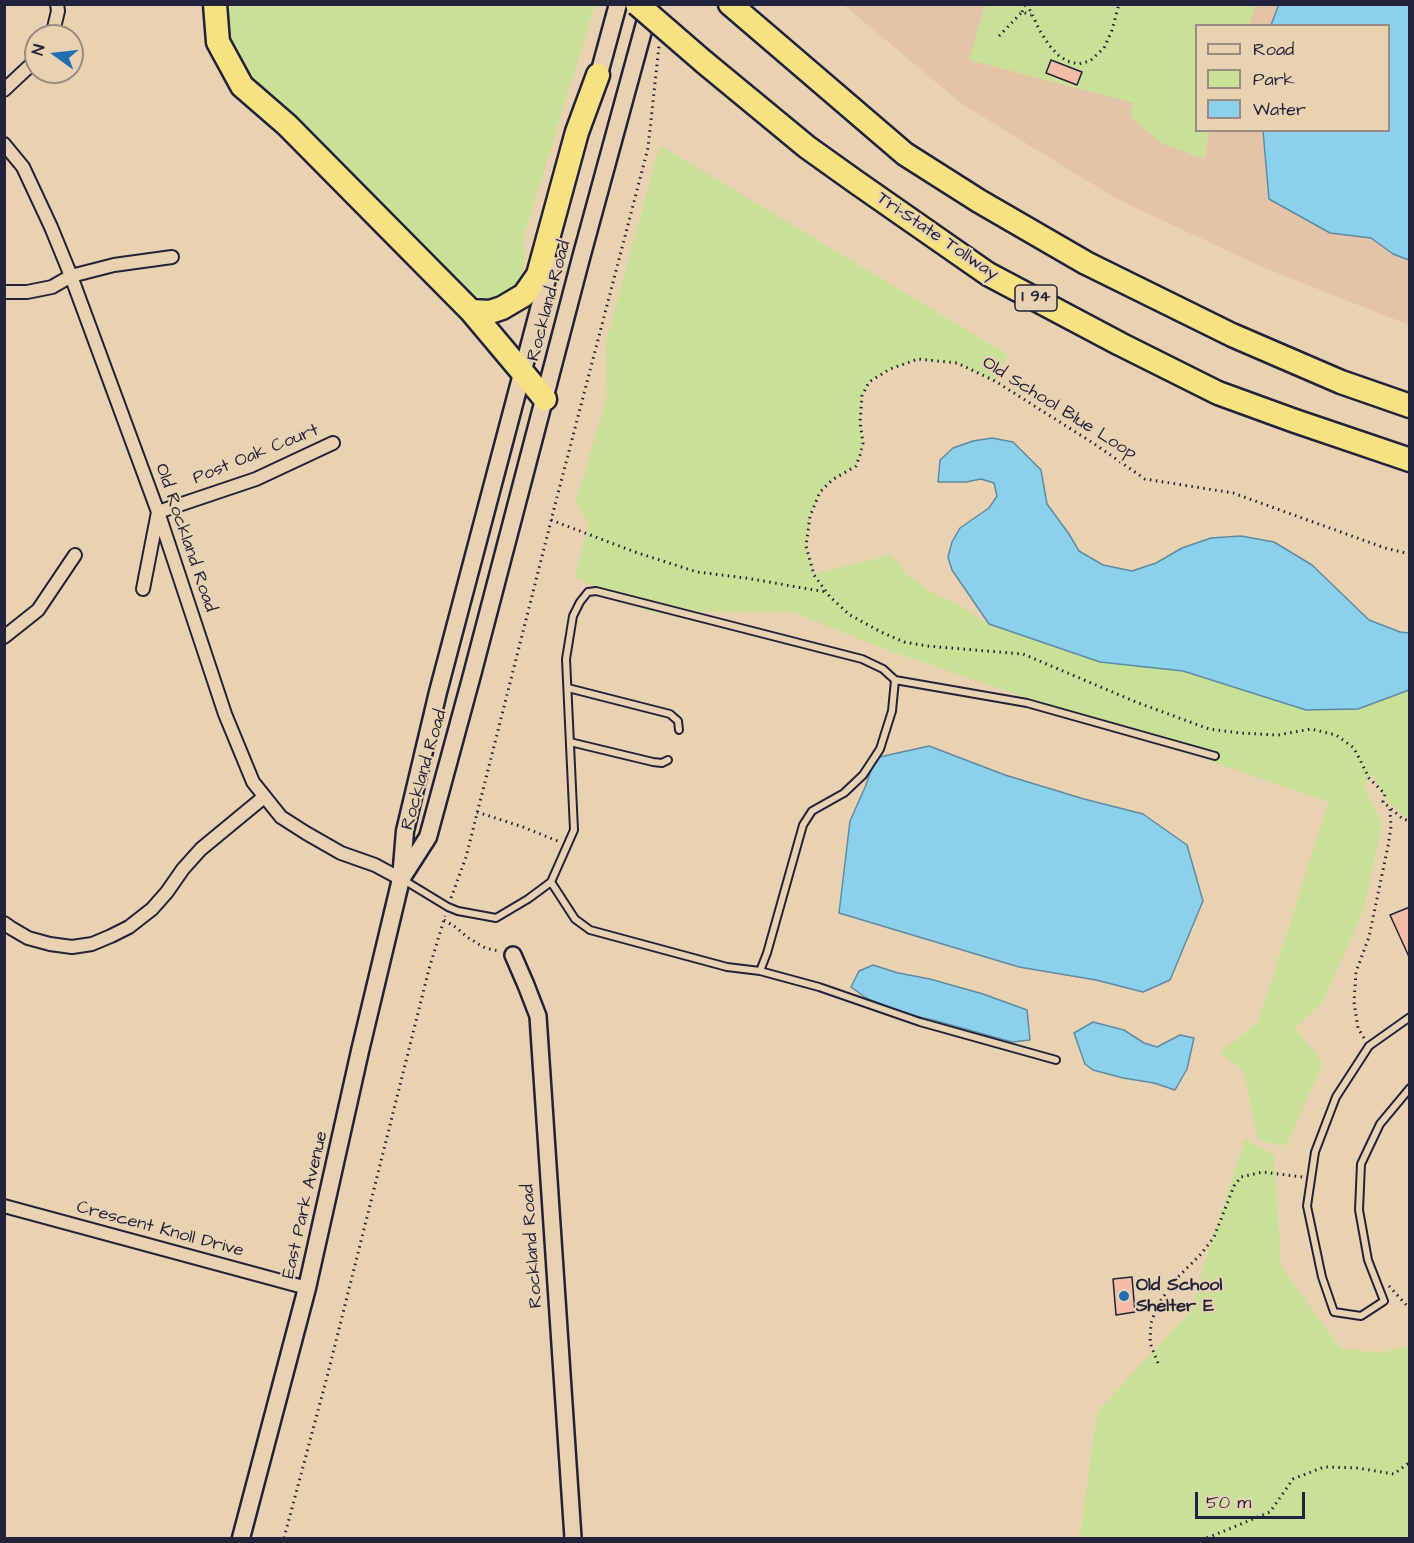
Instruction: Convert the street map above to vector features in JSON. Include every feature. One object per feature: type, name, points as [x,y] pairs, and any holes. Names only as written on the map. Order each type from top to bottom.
[{"type":"highway","points":[[215,4],[218,42],[242,86],[287,125],[471,310],[545,399]]},
{"type":"highway","name":"Tri-State Tollway","points":[[637,4],[807,147],[988,274],[1218,393],[1410,460]]},
{"type":"highway","points":[[730,4],[905,154],[988,207],[1086,263],[1232,335],[1341,382],[1410,406]]},
{"type":"highway","points":[[471,310],[490,312],[502,308],[524,295],[538,275],[577,132],[598,75]]},
{"type":"main road","name":"Rockland Road","points":[[401,879],[405,831],[438,692],[618,4]]},
{"type":"main road","name":"Rockland Road","points":[[401,879],[428,837],[581,258],[651,4]]},
{"type":"main road","name":"East Park Avenue","points":[[241,1539],[307,1288],[401,879]]},
{"type":"street","points":[[55,24],[57,4]]},
{"type":"street","points":[[4,90],[24,71]]},
{"type":"street","name":"Old Rockland Road","points":[[4,144],[23,167],[71,276],[158,512],[225,714],[253,782],[281,817],[341,852],[375,865],[401,879]]},
{"type":"street","points":[[4,292],[27,292],[52,286],[71,276],[114,264],[172,257]]},
{"type":"street","name":"Post Oak Court","points":[[158,512],[256,479],[333,443]]},
{"type":"street","points":[[143,590],[158,512]]},
{"type":"street","points":[[4,637],[38,610],[75,555]]},
{"type":"street","points":[[4,923],[28,938],[72,947],[92,944],[111,936],[129,927],[152,909],[201,849],[264,797]]},
{"type":"street","name":"Rockland Road","points":[[513,955],[538,1016],[573,1539]]},
{"type":"street","name":"Crescent Knoll Drive","points":[[4,1206],[307,1288]]},
{"type":"lane","points":[[401,879],[448,907],[496,918],[551,882],[574,830],[566,659],[573,616],[588,592],[596,591],[862,659],[883,669],[895,680],[1027,703],[1215,756]]},
{"type":"lane","points":[[760,971],[803,825],[812,811],[844,793],[863,775],[880,749],[892,711],[895,680]]},
{"type":"lane","points":[[568,688],[670,714],[678,721],[679,730]]},
{"type":"lane","points":[[570,742],[653,762],[662,763],[668,760]]},
{"type":"lane","points":[[551,882],[575,920],[590,930],[727,968],[760,971],[819,987],[920,1022],[1056,1060]]},
{"type":"lane","points":[[1410,1017],[1369,1046],[1336,1097],[1315,1152],[1307,1206],[1322,1277],[1334,1312],[1361,1316],[1384,1301],[1368,1260],[1359,1210],[1362,1164],[1380,1124],[1410,1088]]},
{"type":"path","points":[[999,36],[1022,12],[1026,4]]},
{"type":"path","points":[[1026,4],[1045,38],[1058,55],[1067,61],[1078,63],[1090,60],[1104,48],[1119,4]]},
{"type":"path","points":[[1022,12],[1032,15]]},
{"type":"path","points":[[454,889],[466,857],[648,148],[658,47],[662,37]]},
{"type":"path","name":"Old School Blue Loop","points":[[1410,554],[1385,548],[1233,493],[1145,479],[995,381],[957,363],[918,359],[890,369],[869,382],[862,396],[860,422],[863,443],[856,466],[832,480],[820,492],[810,516],[806,546],[814,575],[830,597],[850,615],[904,642],[1023,654],[1136,702],[1209,729],[1278,735],[1311,729],[1336,735],[1354,748],[1369,778],[1385,795],[1383,802],[1403,819],[1410,821]]},
{"type":"path","points":[[551,520],[635,552],[697,572],[826,592]]},
{"type":"path","points":[[1369,1046],[1358,1028],[1354,1002],[1356,972],[1369,937],[1388,846],[1391,827],[1390,809]]},
{"type":"path","points":[[477,812],[560,842]]},
{"type":"path","points":[[284,1539],[429,969],[445,917],[467,937],[485,948],[513,955]]},
{"type":"path","points":[[1158,1363],[1150,1344],[1151,1323],[1158,1304],[1177,1278],[1214,1237],[1233,1186],[1241,1177],[1263,1172],[1311,1178]]},
{"type":"path","points":[[1388,1284],[1410,1309]]},
{"type":"path","points":[[1207,1539],[1270,1512],[1293,1479],[1324,1467],[1357,1467],[1394,1474],[1410,1462]]},
{"type":"shaded area","points":[[844,5],[1279,5],[1271,24],[1195,24],[1195,132],[1263,132],[1265,141],[1330,233],[1371,238],[1393,254],[1409,260],[1409,325],[1260,266],[1117,199],[962,104]]},
{"type":"green space","points":[[220,5],[595,5],[523,239],[525,261],[521,278],[507,295],[489,299],[452,291],[244,80],[222,41]]},
{"type":"green space","points":[[985,5],[1255,5],[1249,24],[1195,24],[1195,132],[1210,132],[1204,159],[1161,143],[1133,119],[1131,112],[1134,103],[969,60]]},
{"type":"green space","points":[[660,145],[1008,355],[995,381],[957,363],[918,359],[890,369],[869,382],[862,396],[860,422],[863,443],[856,466],[832,480],[820,492],[810,516],[806,546],[814,574],[891,555],[907,575],[932,593],[953,602],[989,624],[1100,662],[1183,671],[1306,710],[1358,709],[1409,690],[1409,817],[1404,816],[1387,800],[1372,774],[1364,786],[1382,824],[1364,909],[1322,1003],[1295,1028],[1323,1063],[1286,1146],[1258,1140],[1244,1071],[1220,1053],[1258,1022],[1329,802],[885,649],[793,612],[648,612],[575,577],[589,524],[576,501],[607,398],[606,342]]},
{"type":"green space","points":[[1245,1139],[1274,1155],[1281,1266],[1340,1348],[1378,1353],[1409,1346],[1409,1538],[1080,1538],[1097,1412],[1189,1313]]},
{"type":"water","points":[[1279,4],[1409,5],[1409,260],[1393,254],[1371,238],[1330,233],[1269,199],[1263,132],[1390,132],[1390,24],[1271,24]]},
{"type":"water","points":[[992,438],[1013,442],[1041,470],[1047,504],[1079,551],[1103,565],[1132,571],[1156,563],[1182,548],[1211,538],[1241,536],[1274,542],[1312,565],[1369,620],[1400,632],[1409,633],[1409,690],[1358,709],[1306,710],[1183,671],[1100,662],[989,624],[952,570],[948,557],[952,542],[960,528],[989,508],[997,496],[994,483],[981,479],[966,482],[938,482],[940,460],[953,448],[973,441]]},
{"type":"water","points":[[929,746],[1005,775],[1143,814],[1187,845],[1203,901],[1170,980],[1143,992],[1096,980],[1019,967],[839,913],[850,821],[875,758]]},
{"type":"water","points":[[873,965],[983,994],[1027,1010],[1030,1040],[1012,1042],[904,1014],[866,998],[851,987],[859,971]]},
{"type":"water","points":[[1093,1022],[1124,1030],[1144,1043],[1157,1047],[1180,1035],[1194,1038],[1187,1069],[1175,1090],[1154,1083],[1093,1070],[1085,1064],[1074,1033]]},
{"type":"building","points":[[1051,60],[1082,72],[1077,85],[1046,73]]},
{"type":"building","points":[[1410,907],[1410,959],[1390,915]]},
{"type":"building","name":"Old School Shelter E","points":[[1132,1277],[1135,1312],[1116,1315],[1113,1279]]},
{"type":"place","name":"Old School Shelter E","points":[[1124,1296]]}]
